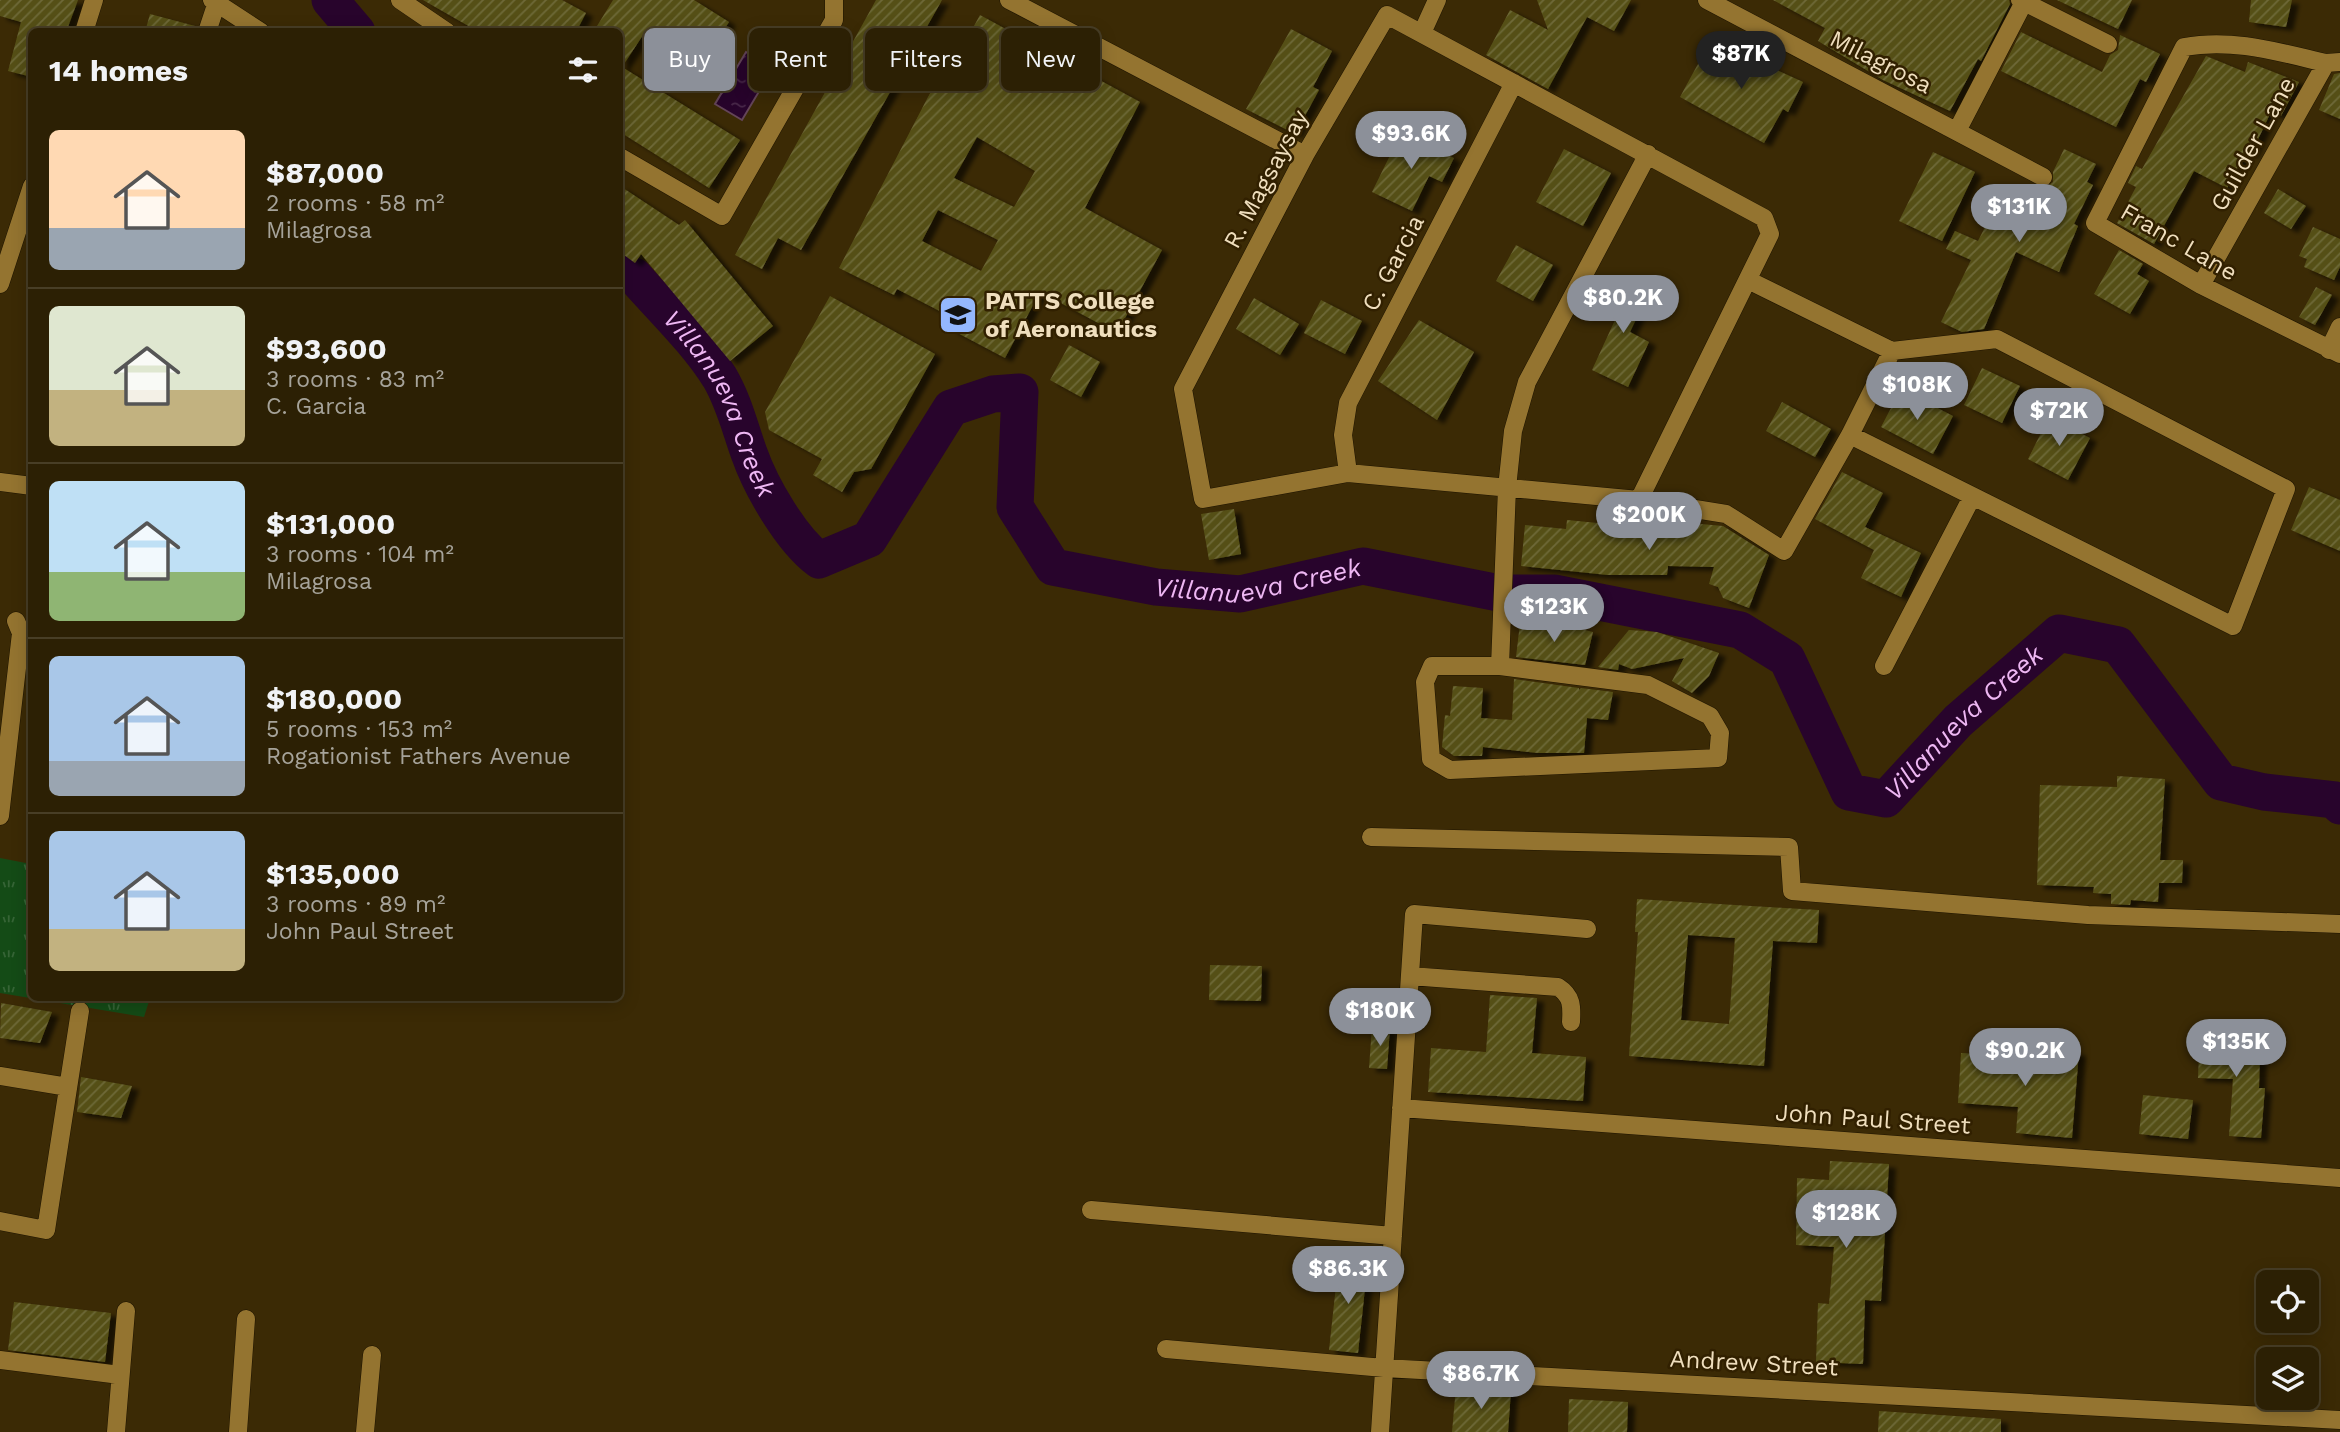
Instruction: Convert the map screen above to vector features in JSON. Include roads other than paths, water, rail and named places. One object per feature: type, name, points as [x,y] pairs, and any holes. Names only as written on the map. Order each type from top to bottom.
[{"type":"street","points":[[84,28],[94,0]]},
{"type":"street","points":[[400,0],[441,28]]},
{"type":"street","points":[[623,159],[722,216],[834,20],[834,0]]},
{"type":"street","points":[[1009,0],[1305,155]]},
{"type":"street","points":[[1422,33],[1437,0]]},
{"type":"street","name":"Milagrosa","points":[[1707,0],[1958,129],[2043,177]]},
{"type":"street","points":[[208,28],[214,1],[255,28]]},
{"type":"street","points":[[1958,129],[2022,1],[2108,44]]},
{"type":"street","name":"R. Magsaysay","points":[[1639,500],[1750,281],[1770,234],[1764,218],[1387,15],[1305,155],[1183,388],[1203,499],[1348,473],[1639,500],[1726,514],[1784,551],[1850,435]]},
{"type":"street","name":"Franc Lane","points":[[2333,62],[2240,44],[2212,42],[2184,47],[2095,223],[2201,285],[2335,352]]},
{"type":"street","name":"Guilder Lane","points":[[2201,285],[2333,62]]},
{"type":"street","name":"C. Garcia","points":[[1348,473],[1343,435],[1348,403],[1514,83]]},
{"type":"street","points":[[1500,666],[1503,557],[1513,430],[1527,382],[1647,154]]},
{"type":"street","points":[[0,285],[28,198]]},
{"type":"street","points":[[1750,281],[1892,351],[1997,339],[2286,489],[2233,626],[1850,435],[1892,351]]},
{"type":"street","points":[[2335,352],[2340,327]]},
{"type":"street","points":[[0,482],[28,486]]},
{"type":"street","points":[[1884,666],[1972,497]]},
{"type":"street","points":[[1,816],[4,760],[21,633],[16,621]]},
{"type":"street","points":[[1432,666],[1500,666],[1648,685],[1710,716],[1720,733],[1718,758],[1450,769],[1440,766],[1432,759],[1425,682],[1427,673],[1432,666]]},
{"type":"street","points":[[1371,837],[1789,847],[1792,891],[2088,915],[2340,924]]},
{"type":"street","points":[[1380,1432],[1414,914],[1587,929]]},
{"type":"street","points":[[1410,976],[1558,987],[1567,992],[1572,1003],[1571,1022]]},
{"type":"street","points":[[0,1222],[46,1230],[80,1011]]},
{"type":"street","points":[[0,1076],[68,1087]]},
{"type":"street","name":"John Paul Street","points":[[1401,1108],[2340,1178]]},
{"type":"street","points":[[1091,1210],[1393,1236]]},
{"type":"street","points":[[116,1432],[126,1311]]},
{"type":"street","points":[[238,1432],[246,1319]]},
{"type":"street","name":"Andrew Street","points":[[1166,1349],[1384,1368],[2340,1420]]},
{"type":"street","points":[[365,1432],[372,1355]]},
{"type":"street","points":[[0,1360],[120,1375]]},
{"type":"water","points":[[746,52],[749,54],[749,91],[759,91],[742,120],[715,104],[723,91],[735,91],[735,70]]},
{"type":"waterway","name":"Villanueva Creek","points":[[330,0],[354,28]]},
{"type":"waterway","name":"Villanueva Creek","points":[[623,274],[634,276],[711,364],[729,396],[754,466],[769,496],[798,539],[819,560],[869,539],[951,408],[993,394],[1020,392],[1015,507],[1053,567],[1156,587],[1240,594],[1363,566],[1499,593],[1554,593],[1740,630],[1787,659],[1849,792],[1886,799],[1958,721],[2059,633],[2118,645],[2221,782],[2264,792],[2335,800],[2340,806]]},
{"type":"place","name":"PATTS College of Aeronautics","points":[[958,315]]}]
